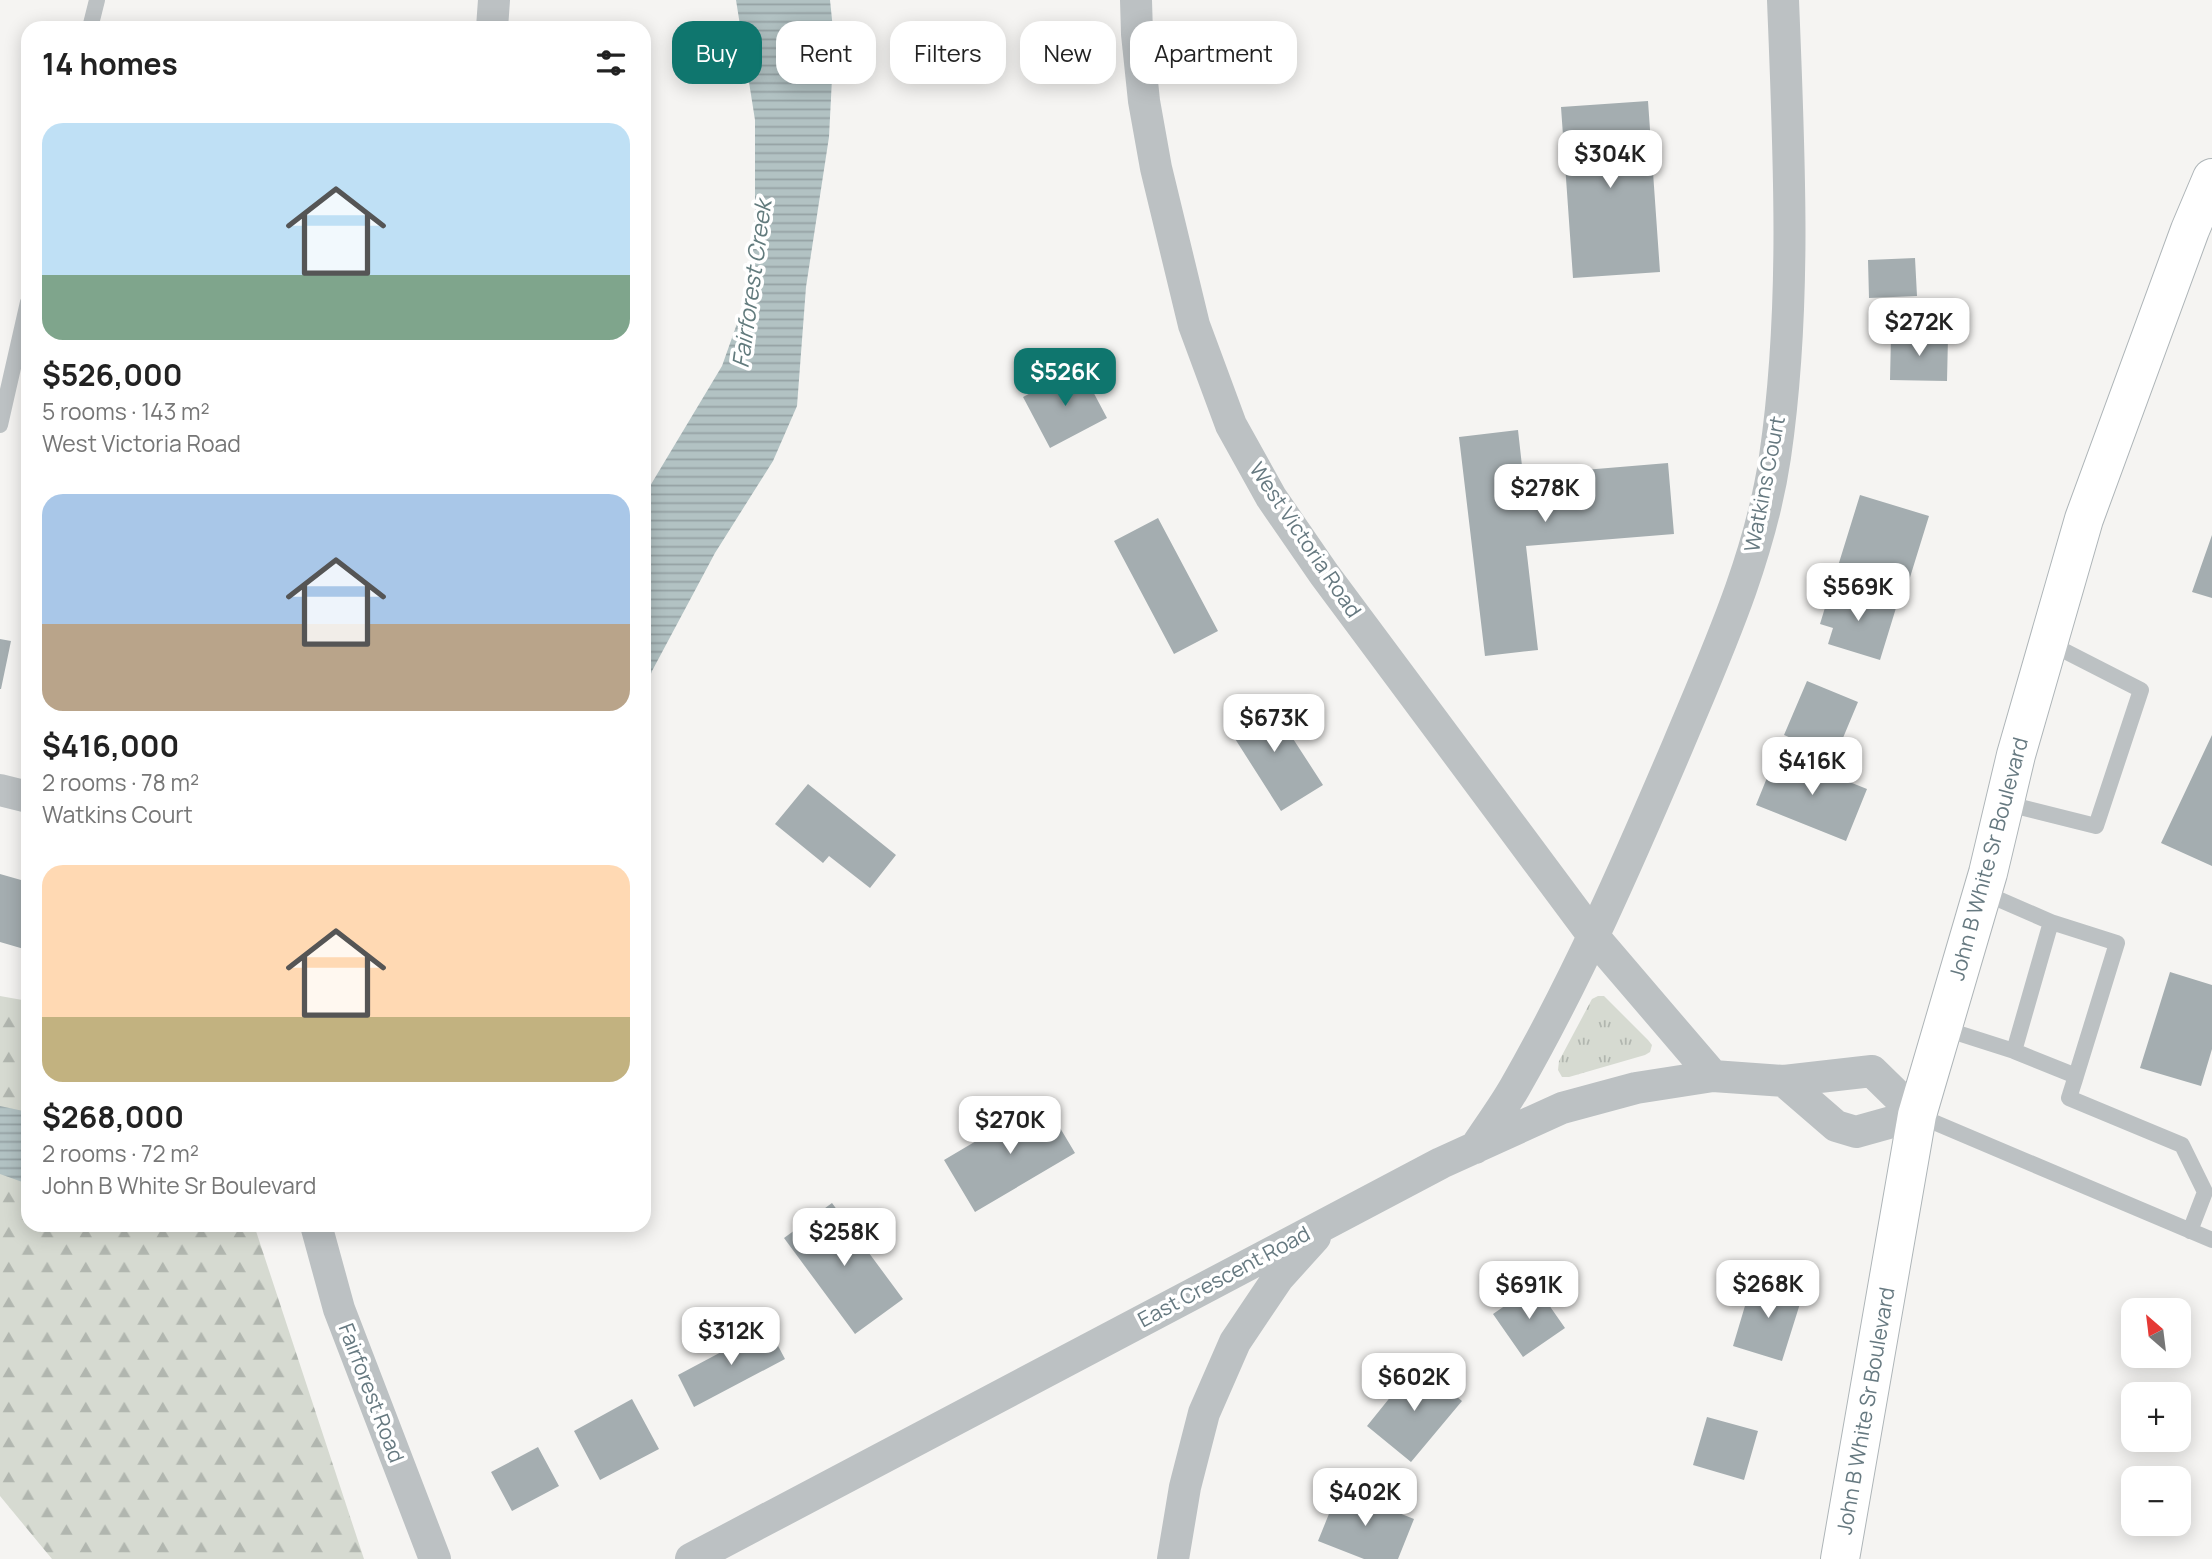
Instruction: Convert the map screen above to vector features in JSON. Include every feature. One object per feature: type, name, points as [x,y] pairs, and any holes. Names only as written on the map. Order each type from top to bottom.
[{"type":"main road","name":"John B White Sr Boulevard","points":[[1840,1559],[1917,1115],[1982,892],[2016,755],[2084,519],[2190,230],[2212,178]]},
{"type":"street","points":[[492,21],[494,0]]},
{"type":"street","name":"West Victoria Road","points":[[1136,0],[1144,101],[1156,168],[1194,325],[1231,425],[1271,496],[1317,563],[1594,937],[1713,1076]]},
{"type":"street","name":"Watkins Court","points":[[1594,937],[1731,620],[1756,541],[1774,460],[1784,377],[1790,220],[1783,0]]},
{"type":"street","points":[[0,790],[21,795]]},
{"type":"street","points":[[1475,1148],[1514,1088],[1594,937]]},
{"type":"street","name":"East Crescent Road","points":[[691,1559],[1330,1220],[1441,1163],[1562,1108],[1636,1088],[1713,1076],[1784,1081],[1872,1071],[1917,1115]]},
{"type":"street","points":[[1784,1081],[1836,1126],[1856,1132],[1917,1115]]},
{"type":"street","points":[[1173,1559],[1185,1487],[1204,1413],[1236,1342],[1278,1278],[1330,1220]]},
{"type":"street","name":"Fairforest Road","points":[[318,1232],[339,1309],[435,1559]]},
{"type":"lane","points":[[92,21],[97,0]]},
{"type":"lane","points":[[0,425],[21,333]]},
{"type":"lane","points":[[2004,803],[2096,826],[2141,690],[2049,643]]},
{"type":"lane","points":[[1982,892],[2051,922],[2117,943],[2069,1098],[2182,1145],[2204,1192],[2190,1231]]},
{"type":"lane","points":[[2014,1051],[2051,922]]},
{"type":"lane","points":[[1942,1028],[2014,1051],[2076,1076]]},
{"type":"lane","points":[[1917,1115],[2212,1240]]},
{"type":"green space","points":[[0,996],[21,1000],[21,1232],[256,1232],[364,1559],[52,1559],[0,1496]]},
{"type":"green space","points":[[1604,996],[1648,1040],[1652,1045],[1650,1052],[1562,1077],[1558,1070],[1559,1061],[1592,999]]},
{"type":"water","name":"Fairforest Creek","points":[[736,0],[830,0],[832,21],[776,21],[776,84],[832,84],[829,137],[806,287],[797,406],[773,461],[715,553],[651,674],[651,484],[722,366],[745,301],[755,219],[755,120],[749,84],[762,84],[762,21],[739,21]]},
{"type":"water","points":[[0,1106],[21,1110],[21,1182],[0,1174]]},
{"type":"building","points":[[1648,101],[1660,272],[1573,278],[1561,107]]},
{"type":"building","points":[[1915,258],[1917,296],[1869,298],[1868,260]]},
{"type":"building","points":[[1891,336],[1948,337],[1947,381],[1890,380]]},
{"type":"building","points":[[1080,367],[1107,418],[1050,448],[1023,397]]},
{"type":"building","points":[[1518,430],[1523,475],[1668,463],[1674,534],[1526,546],[1538,650],[1485,656],[1459,437]]},
{"type":"building","points":[[1860,495],[1929,516],[1907,587],[1838,566]]},
{"type":"building","points":[[1158,518],[1218,631],[1174,654],[1114,541]]},
{"type":"building","points":[[2212,535],[2212,598],[2192,592]]},
{"type":"building","points":[[1831,588],[1896,608],[1880,660],[1828,644],[1833,628],[1820,624]]},
{"type":"building","points":[[0,639],[11,641],[1,689],[0,689]]},
{"type":"building","points":[[1807,681],[1858,702],[1835,757],[1784,735]]},
{"type":"building","points":[[1266,697],[1323,785],[1281,811],[1225,723]]},
{"type":"building","points":[[2212,735],[2212,866],[2161,843]]},
{"type":"building","points":[[1777,753],[1867,789],[1846,841],[1756,805]]},
{"type":"building","points":[[808,784],[896,855],[870,888],[829,856],[823,863],[775,824]]},
{"type":"building","points":[[0,874],[21,880],[21,948],[0,942]]},
{"type":"building","points":[[2170,972],[2212,985],[2212,1049],[2201,1086],[2140,1068]]},
{"type":"building","points":[[1044,1101],[1075,1153],[975,1212],[944,1160]]},
{"type":"building","points":[[832,1203],[903,1299],[855,1334],[784,1238]]},
{"type":"building","points":[[1753,1279],[1803,1294],[1782,1361],[1733,1346]]},
{"type":"building","points":[[1535,1285],[1565,1328],[1523,1357],[1493,1314]]},
{"type":"building","points":[[768,1327],[785,1359],[694,1407],[678,1375]]},
{"type":"building","points":[[1417,1364],[1462,1401],[1411,1462],[1367,1426]]},
{"type":"building","points":[[632,1399],[659,1449],[600,1480],[574,1431]]},
{"type":"building","points":[[1707,1417],[1758,1431],[1744,1480],[1693,1465]]},
{"type":"building","points":[[538,1447],[559,1486],[512,1511],[491,1472]]},
{"type":"building","points":[[1339,1489],[1414,1519],[1398,1559],[1364,1559],[1318,1541]]}]
